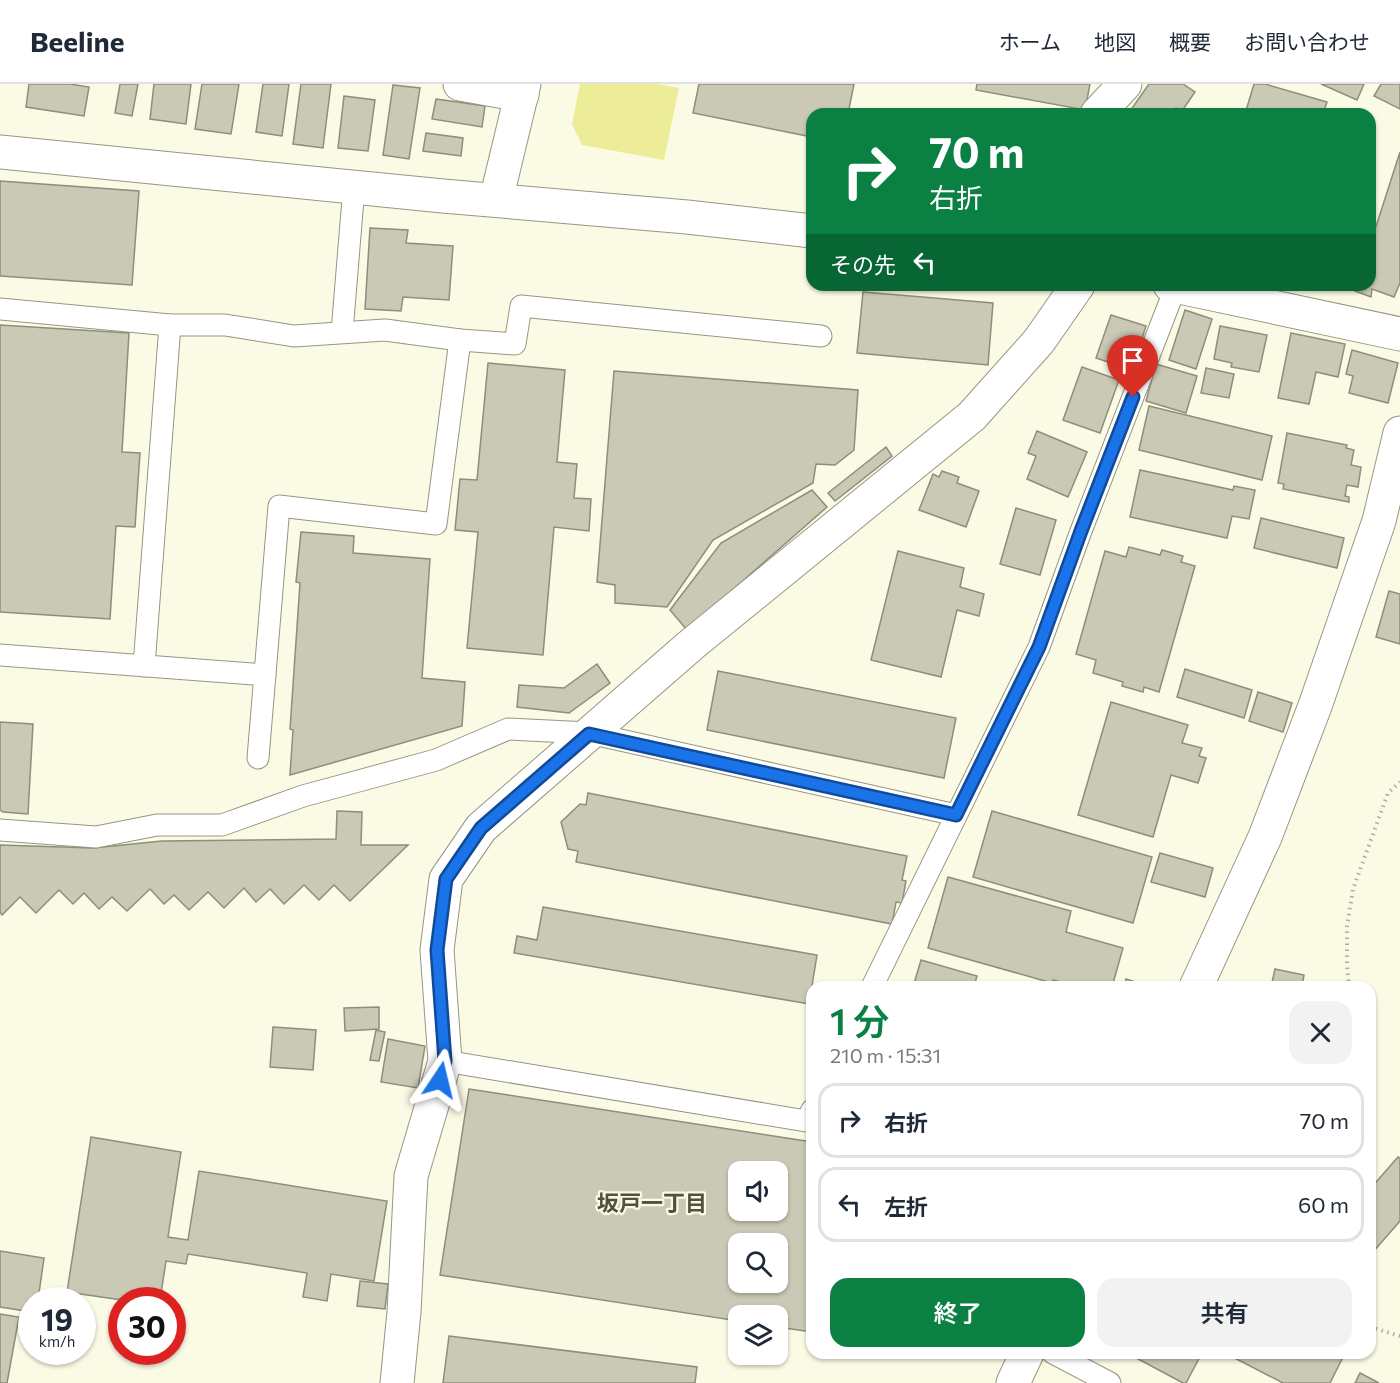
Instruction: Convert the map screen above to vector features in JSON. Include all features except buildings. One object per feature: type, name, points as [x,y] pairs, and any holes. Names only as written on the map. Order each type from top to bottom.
[{"type":"street","points":[[460,84],[523,90],[496,200]]},
{"type":"street","points":[[1103,108],[1125,84]]},
{"type":"street","points":[[0,152],[806,230]]},
{"type":"street","points":[[397,1383],[404,1312],[411,1176],[445,1061],[437,950],[446,879],[481,828],[691,645],[972,416],[1039,341],[1074,291]]},
{"type":"street","points":[[1197,291],[1400,334]]},
{"type":"street","points":[[1199,981],[1265,837],[1315,706],[1378,522],[1400,433]]},
{"type":"street","points":[[1013,1383],[1024,1359]]},
{"type":"lane","points":[[342,332],[354,187]]},
{"type":"lane","points":[[875,981],[1039,647],[1171,291]]},
{"type":"lane","points":[[0,309],[171,325],[225,325],[294,336],[385,330],[460,340],[515,344],[521,306],[821,336]]},
{"type":"lane","points":[[144,666],[171,325]]},
{"type":"lane","points":[[258,758],[279,506],[436,524],[460,340]]},
{"type":"lane","points":[[0,655],[265,675]]},
{"type":"lane","points":[[0,830],[96,837],[157,825],[222,825],[303,796],[435,760],[508,729],[589,734],[956,815]]},
{"type":"lane","points":[[445,1061],[806,1121]]},
{"type":"lane","points":[[1064,1359],[1110,1383]]},
{"type":"path","points":[[1348,981],[1347,927],[1353,889],[1389,793],[1400,782]]},
{"type":"path","points":[[1376,1329],[1400,1336]]},
{"type":"shaded area","points":[[580,84],[658,84],[679,88],[664,160],[582,145],[572,124]]},
{"type":"district","name":"坂戸一丁目","points":[[652,1202]]},
{"type":"route","points":[[440,1080],[445,1061],[437,950],[446,879],[481,828],[589,734],[956,815],[1039,647],[1133,397]]}]
